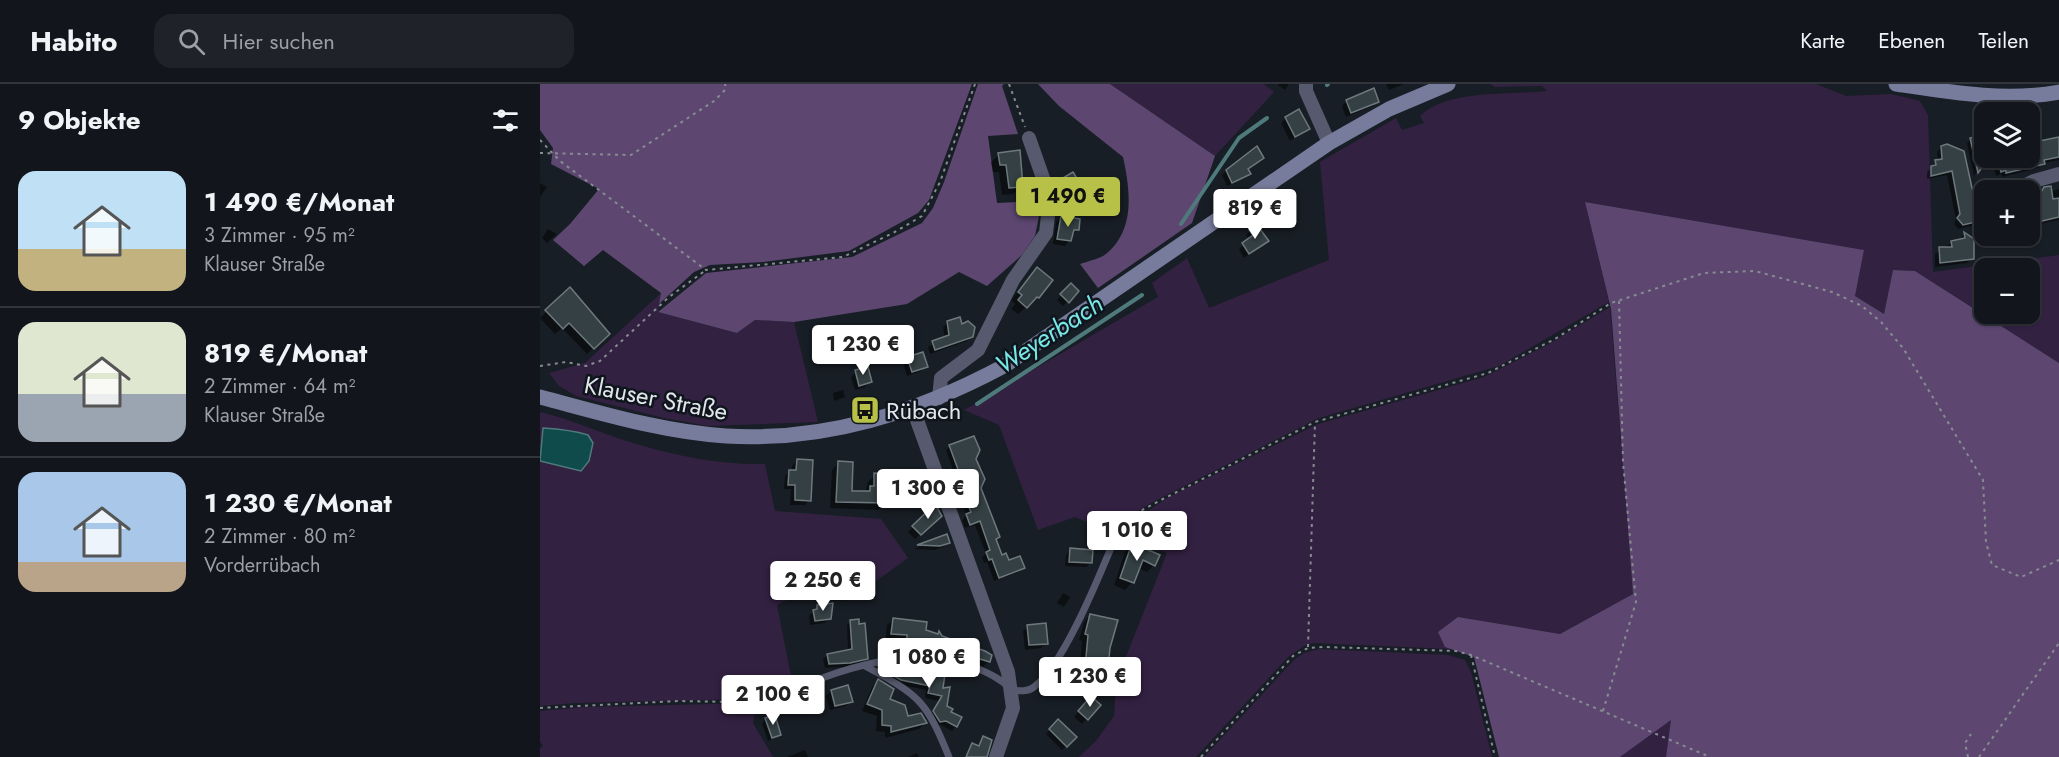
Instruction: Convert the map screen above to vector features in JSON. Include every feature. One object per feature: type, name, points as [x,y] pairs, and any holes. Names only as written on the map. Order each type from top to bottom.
[{"type":"main road","name":"Klauser Straße","points":[[540,397],[661,428],[727,436],[809,434],[861,424],[913,409],[1004,366],[1329,142],[1389,109],[1448,84]]},
{"type":"main road","points":[[1896,84],[1940,91],[2028,96],[2059,92]]},
{"type":"street","points":[[1306,84],[1306,91],[1329,142]]},
{"type":"street","points":[[939,398],[941,378],[978,350],[1013,280],[1046,233],[1050,198],[1029,138]]},
{"type":"street","points":[[2038,180],[2059,174]]},
{"type":"street","points":[[913,409],[981,593],[1012,690],[1013,708],[996,757]]},
{"type":"lane","points":[[742,702],[761,701],[865,666],[912,656],[953,660],[1001,678],[1012,690],[1026,691],[1034,688],[1051,670],[1087,604],[1118,531]]},
{"type":"lane","points":[[865,666],[898,683],[920,700],[930,714],[949,757]]},
{"type":"path","points":[[540,153],[631,155],[714,101],[726,89],[725,84]]},
{"type":"path","points":[[540,366],[566,362],[586,366],[600,361],[669,297],[706,270],[843,257],[922,216],[940,182],[975,84]]},
{"type":"path","points":[[1009,84],[1029,138]]},
{"type":"path","points":[[540,140],[550,153],[706,270]]},
{"type":"path","points":[[1118,531],[1126,520],[1141,510],[1316,422],[1488,373],[1554,339],[1619,300],[1704,273],[1755,271],[1832,292],[1862,306],[1881,322],[1903,348],[1983,480],[1986,542],[1992,565],[2021,577],[2059,560]]},
{"type":"path","points":[[1603,711],[1636,602],[1623,462],[1619,300]]},
{"type":"path","points":[[1308,648],[1316,422]]},
{"type":"path","points":[[1979,757],[2059,643]]},
{"type":"path","points":[[1201,757],[1293,656],[1308,648],[1456,651],[1471,655],[1710,757]]},
{"type":"path","points":[[1471,655],[1495,757]]},
{"type":"path","points":[[540,708],[678,701],[742,702]]},
{"type":"path","points":[[1968,757],[1965,743],[1971,734]]},
{"type":"shaded area","points":[[540,84],[972,84],[929,200],[918,213],[849,251],[763,262],[710,265],[694,272],[659,304],[661,293],[603,250],[584,266],[553,240],[570,224],[599,189],[551,164],[553,148],[540,130]]},
{"type":"shaded area","points":[[978,84],[1004,84],[1002,86],[1018,134],[988,136],[997,203],[1042,201],[1035,236],[1022,255],[987,286],[959,272],[907,304],[794,322],[755,320],[737,333],[658,312],[706,273],[852,257],[922,223],[933,208],[944,182]]},
{"type":"shaded area","points":[[1038,84],[1110,84],[1215,156],[1192,223],[1098,288],[1080,264],[1106,254],[1116,244],[1122,233],[1129,195],[1123,157],[1059,106]]},
{"type":"shaded area","points":[[1110,84],[1264,84],[1274,92],[1215,156]]},
{"type":"shaded area","points":[[1490,84],[1816,84],[1846,96],[1891,94],[1920,101],[1928,115],[1933,272],[1974,266],[1974,309],[1915,271],[1893,270],[1884,314],[1855,296],[1864,250],[1585,202],[1609,302],[1499,366],[1319,418],[1151,503],[1130,516],[1114,533],[1075,517],[1038,530],[999,425],[964,410],[1158,297],[1152,283],[1187,258],[1209,308],[1329,260],[1320,162],[1396,118],[1402,130],[1424,123],[1420,116],[1446,101],[1480,95],[1547,91],[1542,86],[1495,87]]},
{"type":"shaded area","points":[[1585,202],[1864,250],[1855,296],[1884,314],[1893,270],[1915,271],[1974,309],[1974,324],[1998,324],[2059,363],[2059,757],[1666,757],[1671,720],[1620,757],[1499,757],[1474,657],[1445,647],[1438,632],[1458,617],[1560,634],[1633,594],[1611,309]]},
{"type":"shaded area","points":[[2059,255],[2059,363],[1998,324],[2040,324],[2040,258],[2037,258]]},
{"type":"shaded area","points":[[661,293],[658,312],[737,333],[755,320],[794,322],[818,422],[708,426],[664,418],[576,396],[559,386],[549,373],[585,363]]},
{"type":"shaded area","points":[[1610,307],[1633,594],[1560,634],[1458,617],[1445,647],[1452,649],[1313,643],[1288,657],[1196,757],[1079,757],[1096,741],[1114,716],[1116,682],[1167,553],[1119,535],[1129,523],[1169,497],[1318,424],[1484,377],[1547,345]]},
{"type":"shaded area","points":[[540,412],[665,452],[698,459],[765,464],[775,511],[881,519],[908,558],[876,581],[813,586],[777,605],[793,686],[747,699],[575,703],[540,706]]},
{"type":"shaded area","points":[[543,428],[588,435],[593,443],[589,461],[581,471],[540,461]]},
{"type":"shaded area","points":[[1319,649],[1448,655],[1465,660],[1471,672],[1492,757],[1204,757],[1294,660],[1304,653]]},
{"type":"shaded area","points":[[757,703],[753,723],[773,757],[540,757],[540,748],[543,746],[540,741],[540,711],[583,707]]},
{"type":"shaded area","points":[[1672,719],[1666,757],[1620,757]]},
{"type":"building","points":[[1374,88],[1379,102],[1351,113],[1346,100]]},
{"type":"building","points":[[1299,109],[1310,129],[1295,137],[1285,117]]},
{"type":"building","points":[[1974,137],[1974,156],[1970,138]]},
{"type":"building","points":[[2059,137],[2059,157],[2044,160],[2045,164],[2040,165],[2040,141]]},
{"type":"building","points":[[1947,144],[1964,151],[1974,194],[1974,222],[1963,225],[1957,218],[1960,214],[1952,171],[1931,176],[1931,166],[1936,165],[1935,160],[1942,159],[1941,146]]},
{"type":"building","points":[[1257,146],[1264,158],[1248,169],[1251,174],[1232,183],[1226,170]]},
{"type":"building","points":[[1020,150],[1023,187],[1009,188],[1006,165],[1000,165],[998,153]]},
{"type":"building","points":[[2000,168],[2028,168],[2006,173],[2006,170],[2001,172]]},
{"type":"building","points":[[1073,172],[1082,187],[1065,197],[1056,182]]},
{"type":"building","points":[[2051,186],[2053,199],[2059,198],[2059,217],[2040,222],[2040,194],[2044,187]]},
{"type":"building","points":[[1061,216],[1080,219],[1079,230],[1074,230],[1071,241],[1057,239]]},
{"type":"building","points":[[1257,225],[1269,241],[1249,254],[1242,243],[1253,235],[1249,230]]},
{"type":"building","points":[[1964,232],[1974,239],[1974,259],[1940,263],[1939,247],[1952,247],[1951,241],[1965,238]]},
{"type":"building","points":[[1037,267],[1053,280],[1039,298],[1037,297],[1027,308],[1018,300],[1022,295],[1018,292]]},
{"type":"building","points":[[1071,283],[1079,291],[1069,303],[1060,294]]},
{"type":"building","points":[[570,287],[610,334],[594,349],[569,323],[563,329],[545,310]]},
{"type":"building","points":[[960,317],[962,324],[968,321],[975,327],[973,337],[935,350],[932,341],[949,335],[947,321]]},
{"type":"building","points":[[923,352],[928,367],[912,372],[907,357]]},
{"type":"building","points":[[868,367],[872,382],[859,386],[855,370]]},
{"type":"building","points":[[974,436],[980,450],[976,459],[985,479],[981,488],[1000,537],[996,539],[1002,555],[1006,553],[1009,560],[1020,556],[1025,568],[999,578],[992,559],[989,560],[986,552],[990,550],[980,521],[970,525],[966,514],[971,512],[967,503],[970,502],[949,445]]},
{"type":"building","points":[[797,459],[813,460],[811,501],[795,500],[795,485],[788,485],[789,470],[796,470]]},
{"type":"building","points":[[838,461],[853,462],[852,491],[870,491],[870,486],[874,486],[874,473],[887,474],[886,503],[836,502]]},
{"type":"building","points":[[935,504],[942,516],[921,535],[912,526]]},
{"type":"building","points":[[947,534],[950,543],[940,546],[917,545]]},
{"type":"building","points":[[1132,543],[1160,555],[1155,566],[1143,560],[1134,583],[1120,578]]},
{"type":"building","points":[[1070,548],[1093,550],[1092,563],[1069,562]]},
{"type":"building","points":[[833,603],[831,619],[815,621],[813,610],[817,609],[817,605]]},
{"type":"building","points":[[1090,614],[1118,620],[1110,648],[1108,669],[1085,668],[1088,635],[1085,634]]},
{"type":"building","points":[[893,618],[927,622],[926,630],[938,634],[939,631],[942,636],[985,651],[992,655],[990,662],[956,652],[954,655],[933,647],[935,643],[907,640],[907,635],[891,634]]},
{"type":"building","points":[[859,619],[859,624],[865,623],[868,659],[829,664],[827,654],[852,649],[850,620]]},
{"type":"building","points":[[1046,623],[1048,644],[1029,645],[1027,625]]},
{"type":"building","points":[[898,665],[945,674],[943,688],[950,687],[947,706],[953,709],[951,712],[962,717],[957,727],[946,721],[940,722],[933,711],[942,696],[928,693],[930,686],[901,680],[888,673],[890,666]]},
{"type":"building","points":[[878,679],[894,689],[890,699],[905,705],[908,716],[921,713],[927,723],[891,732],[891,726],[882,725],[882,710],[867,704]]},
{"type":"building","points":[[848,685],[853,702],[835,706],[831,690]]},
{"type":"building","points":[[1091,696],[1101,705],[1088,720],[1078,711]]},
{"type":"building","points":[[775,715],[781,735],[772,738],[765,718]]},
{"type":"building","points":[[1058,719],[1077,737],[1067,747],[1049,729]]},
{"type":"building","points":[[983,736],[992,740],[987,757],[966,757],[972,743],[979,746]]},
{"type":"waterway","name":"Weyerbach","points":[[1181,224],[1239,138],[1267,118]]},
{"type":"waterway","name":"Weyerbach","points":[[977,404],[1142,295]]},
{"type":"place","name":"Rübach","points":[[865,410]]}]
